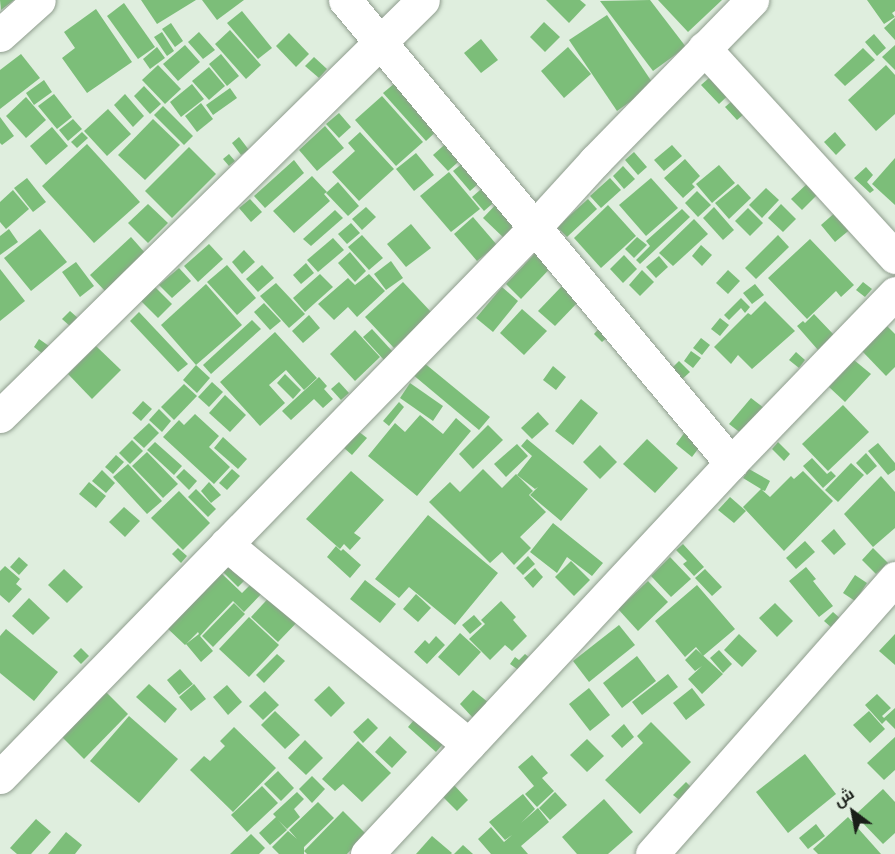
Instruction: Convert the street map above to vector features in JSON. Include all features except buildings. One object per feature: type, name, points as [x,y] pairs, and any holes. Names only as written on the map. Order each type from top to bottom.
[{"type":"street","points":[[0,35],[39,0]]},
{"type":"street","points":[[345,0],[731,463]]},
{"type":"street","points":[[0,416],[423,0]]},
{"type":"street","points":[[0,777],[534,228],[752,0]]},
{"type":"street","points":[[704,48],[895,257]]},
{"type":"street","points":[[367,854],[731,463],[895,293]]},
{"type":"street","points":[[226,544],[469,744]]},
{"type":"street","points":[[652,854],[895,578]]}]
